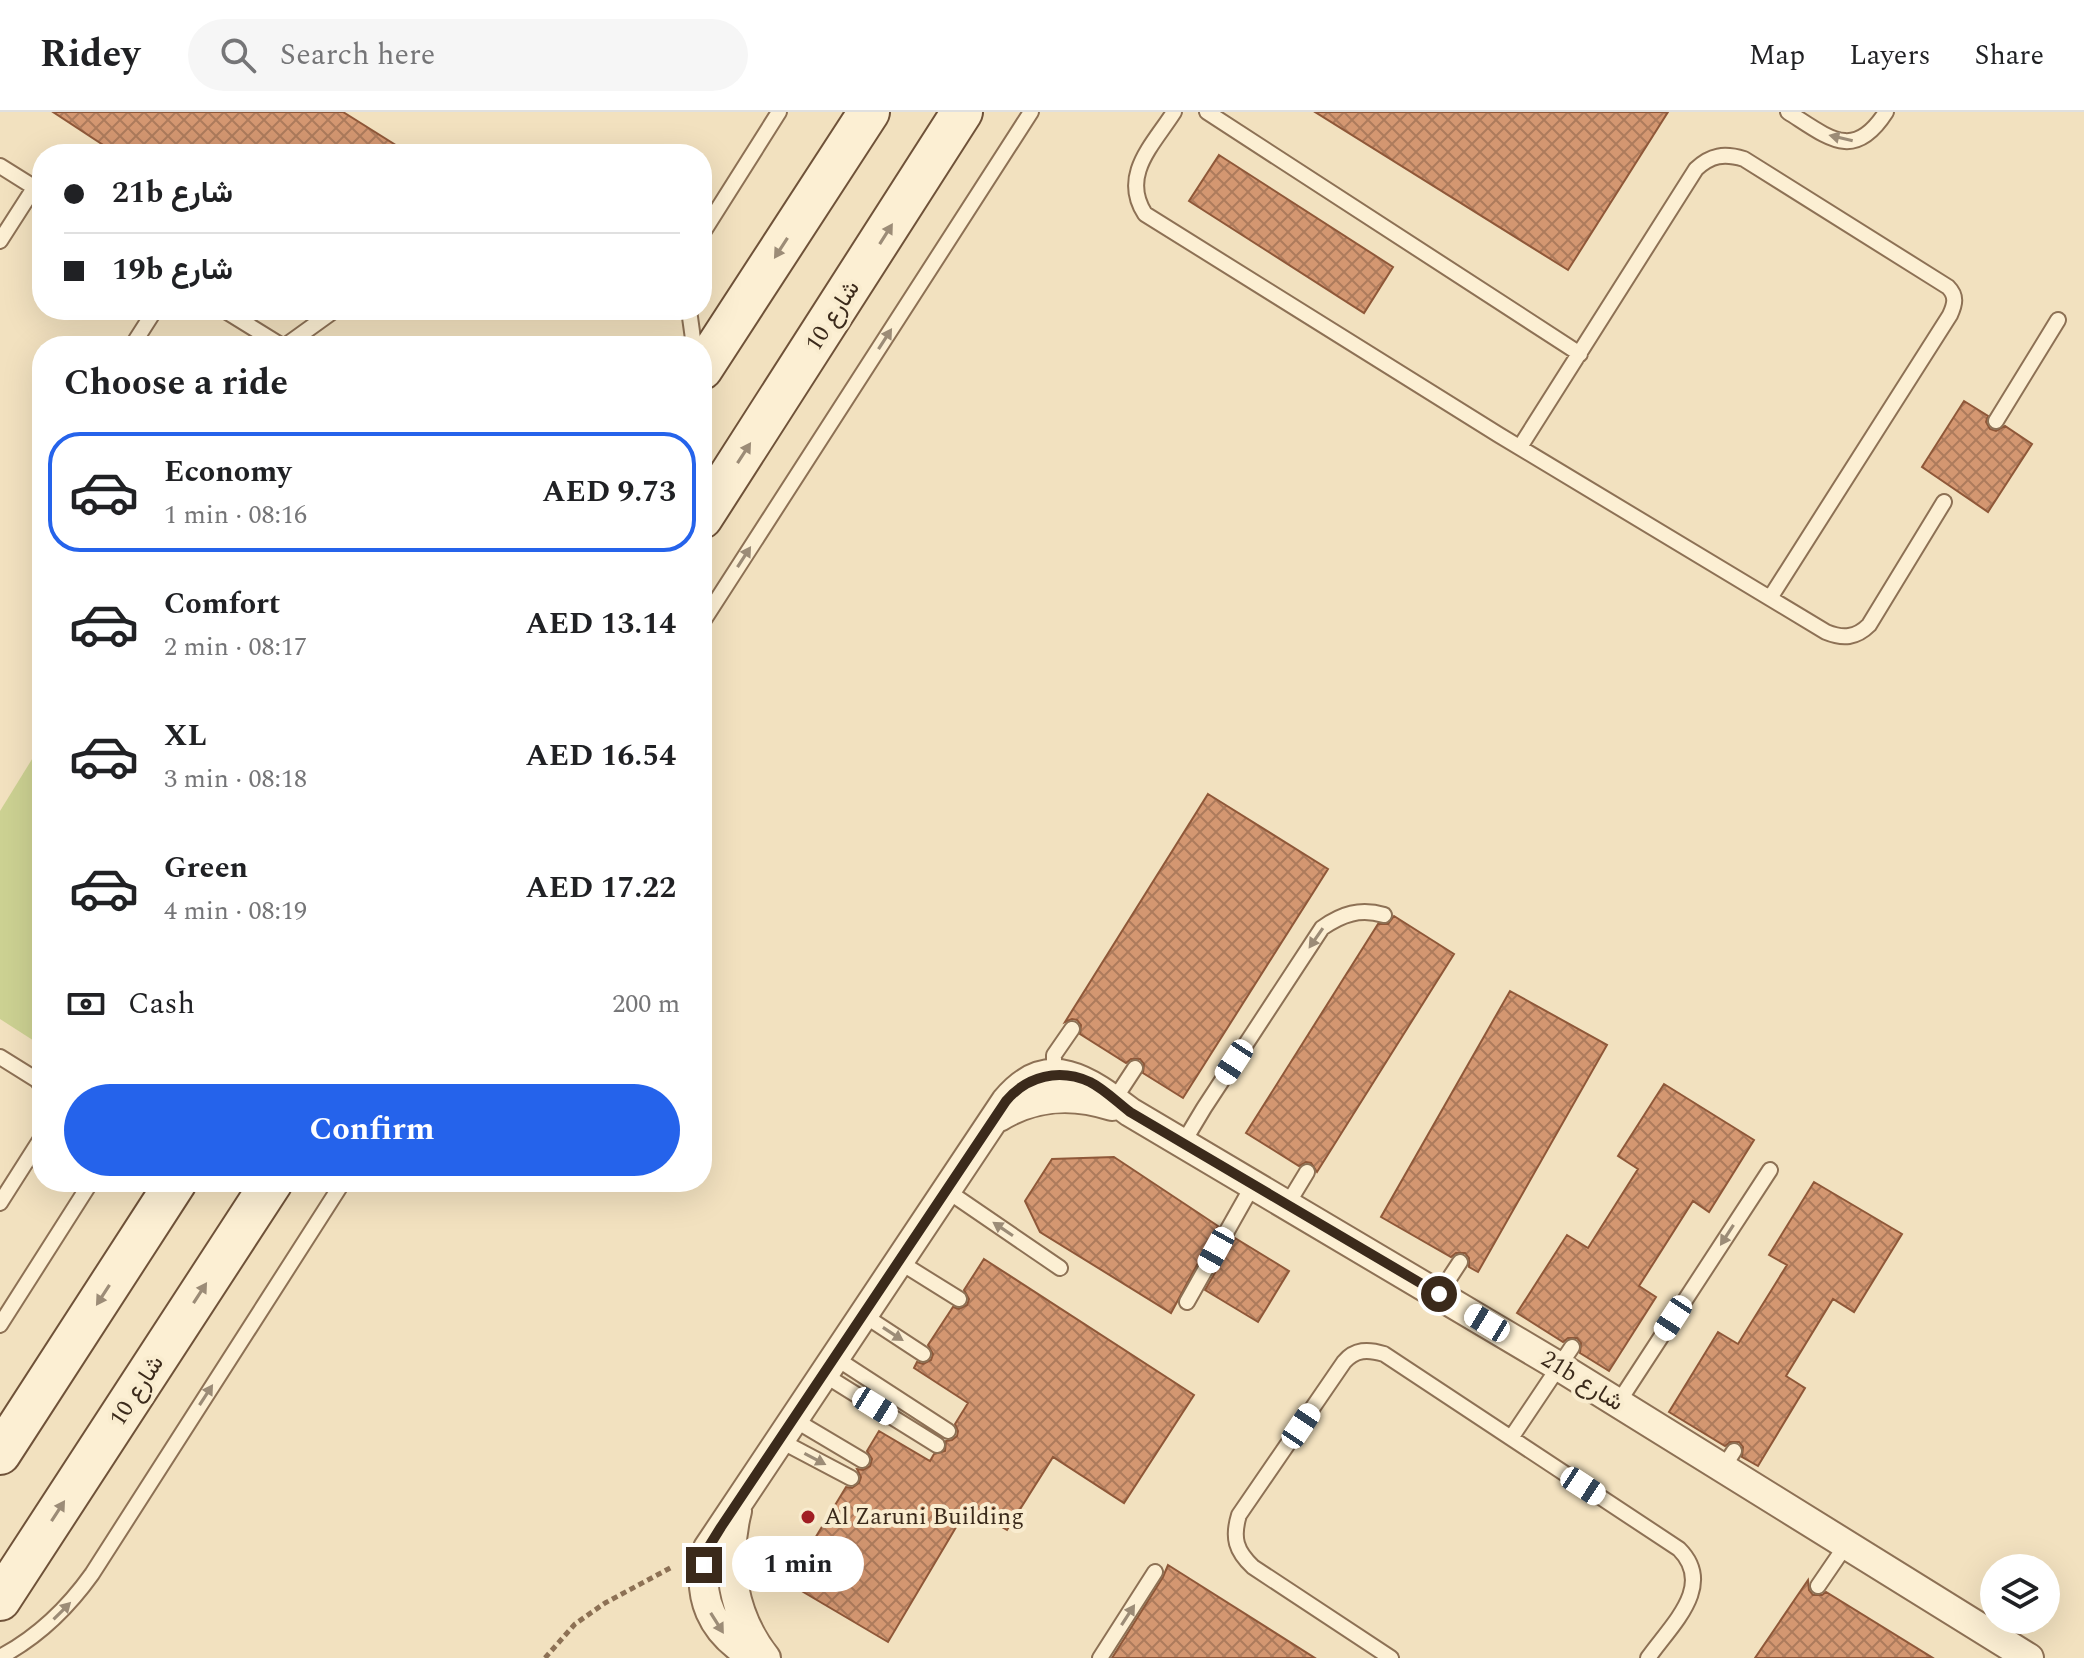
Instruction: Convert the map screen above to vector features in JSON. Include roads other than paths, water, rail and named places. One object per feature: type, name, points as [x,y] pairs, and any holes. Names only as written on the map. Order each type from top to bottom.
[{"type":"street","points":[[712,354],[869,112]]},
{"type":"street","name":"شارع 10","points":[[712,502],[962,112]]},
{"type":"street","points":[[756,1658],[725,1635],[712,1617],[703,1591],[708,1548],[994,1119],[1017,1088],[1035,1078],[1054,1075]]},
{"type":"street","name":"21b شارع","points":[[1054,1075],[1073,1076],[1089,1082],[1183,1143],[1439,1294],[1566,1357],[1618,1403],[1729,1460],[1846,1545],[2029,1658]]},
{"type":"street","name":"21b شارع","points":[[994,1119],[1030,1102],[1050,1098],[1089,1099],[1122,1106]]},
{"type":"street","points":[[0,1454],[170,1192]]},
{"type":"street","name":"شارع 10","points":[[0,1600],[265,1192]]},
{"type":"street","points":[[739,1503],[731,1546],[734,1590],[749,1631],[766,1658]]},
{"type":"lane","points":[[712,218],[779,112]]},
{"type":"lane","points":[[712,607],[1031,112]]},
{"type":"lane","points":[[1174,112],[1138,169],[1135,192],[1145,214],[1520,447],[1835,636],[1854,636],[1874,618],[1944,502]]},
{"type":"lane","points":[[1207,112],[1580,354]]},
{"type":"lane","points":[[1788,112],[1837,140],[1849,142],[1862,140],[1872,133],[1886,112]]},
{"type":"lane","points":[[1520,447],[1696,169],[1718,155],[1744,159],[1953,292],[1955,300],[1950,315],[1770,598]]},
{"type":"lane","points":[[0,166],[32,186]]},
{"type":"lane","points":[[0,241],[32,198]]},
{"type":"lane","points":[[240,320],[267,336]]},
{"type":"lane","points":[[297,336],[321,320]]},
{"type":"lane","points":[[1996,421],[2058,320]]},
{"type":"lane","points":[[1183,1143],[1322,928],[1338,917],[1358,911],[1384,915]]},
{"type":"lane","points":[[1054,1075],[1054,1055],[1072,1029]]},
{"type":"lane","points":[[0,1057],[32,1077]]},
{"type":"lane","points":[[1122,1106],[1135,1068]]},
{"type":"lane","points":[[0,1203],[32,1153]]},
{"type":"lane","points":[[1618,1403],[1770,1170]]},
{"type":"lane","points":[[1287,1205],[1307,1172]]},
{"type":"lane","points":[[1187,1302],[1253,1185]]},
{"type":"lane","points":[[946,1190],[1060,1268]]},
{"type":"lane","points":[[0,1325],[85,1192]]},
{"type":"lane","points":[[0,1657],[29,1640],[74,1599],[337,1192]]},
{"type":"lane","points":[[898,1261],[959,1299]]},
{"type":"lane","points":[[1439,1294],[1460,1262]]},
{"type":"lane","points":[[862,1314],[923,1354]]},
{"type":"lane","points":[[1391,1658],[1242,1557],[1235,1544],[1234,1529],[1239,1515],[1344,1362],[1351,1354],[1362,1350],[1384,1354],[1679,1549],[1689,1559],[1695,1585],[1690,1598],[1648,1658]]},
{"type":"lane","points":[[1511,1438],[1566,1357]]},
{"type":"lane","points":[[828,1365],[948,1431]]},
{"type":"lane","points":[[828,1365],[937,1445]]},
{"type":"lane","points":[[786,1429],[862,1460]]},
{"type":"lane","points":[[786,1429],[851,1478]]},
{"type":"lane","points":[[1818,1586],[1846,1545]]},
{"type":"lane","points":[[1100,1658],[1155,1572]]},
{"type":"place","name":"Al Zaruni Building","points":[[808,1517]]}]
